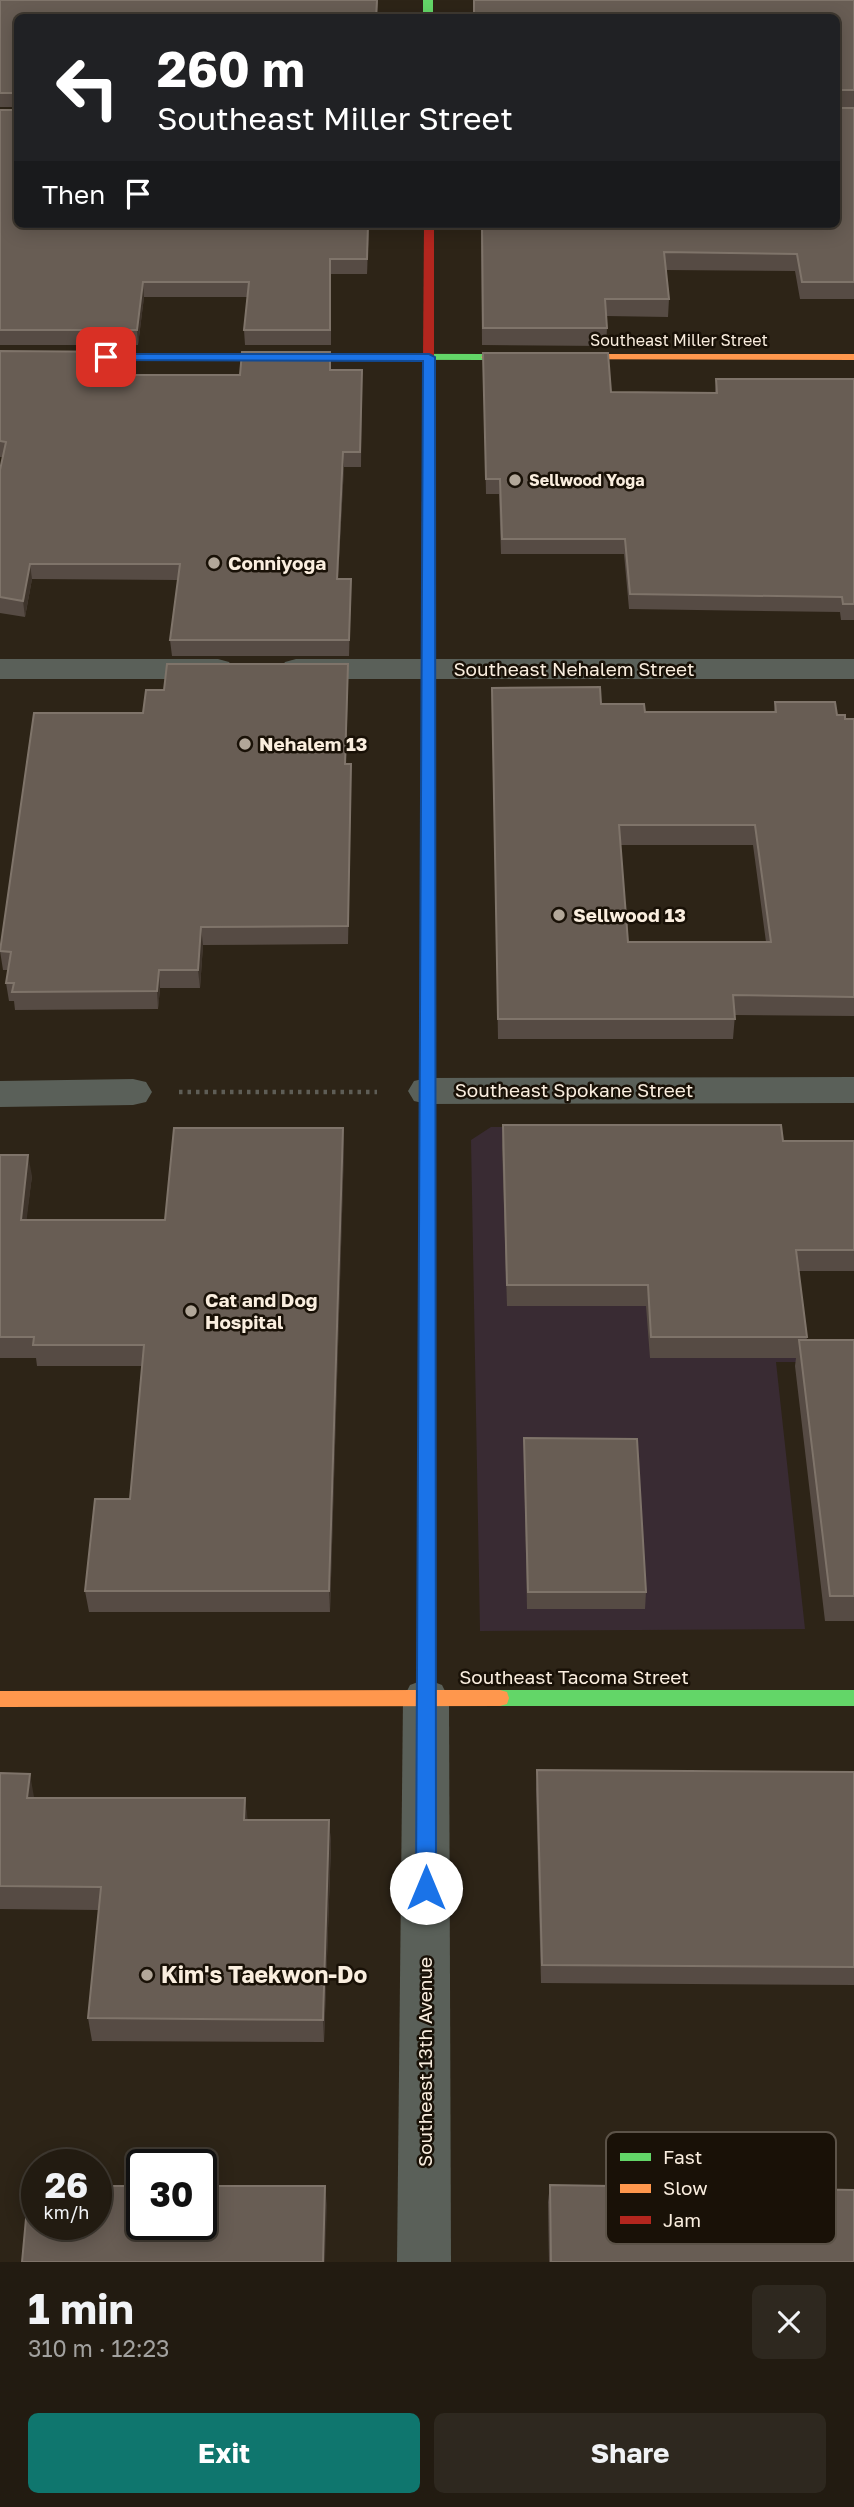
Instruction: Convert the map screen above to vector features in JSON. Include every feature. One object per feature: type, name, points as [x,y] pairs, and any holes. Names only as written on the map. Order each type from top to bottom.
[{"type":"street","name":"Southeast 13th Avenue","points":[[424,2262],[429,228]]},
{"type":"street","name":"Southeast Miller Street","points":[[0,356],[854,357]]},
{"type":"street","name":"Southeast Nehalem Street","points":[[0,668],[854,669]]},
{"type":"street","name":"Southeast Spokane Street","points":[[427,1091],[854,1090]]},
{"type":"street","points":[[0,1094],[133,1092]]},
{"type":"street","name":"Southeast Tacoma Street","points":[[0,1699],[854,1698]]},
{"type":"path","name":"Southeast Spokane Street","points":[[133,1092],[427,1091]]},
{"type":"shaded area","points":[[491,1127],[777,1127],[807,1362],[776,1362],[805,1629],[480,1631],[471,1140]]},
{"type":"building","points":[[0,0],[377,0],[376,14],[14,14],[14,93],[0,93]]},
{"type":"building","points":[[474,0],[854,0],[854,90],[840,90],[840,14],[474,14]]},
{"type":"building","points":[[840,108],[854,108],[854,282],[802,282],[797,254],[664,252],[669,299],[605,299],[607,328],[483,328],[482,228],[840,228]]},
{"type":"building","points":[[0,110],[14,110],[14,228],[368,228],[367,259],[330,259],[330,330],[244,330],[249,282],[143,282],[137,330],[0,330]]},
{"type":"building","points":[[0,351],[134,352],[131,375],[240,375],[242,352],[330,352],[330,370],[362,370],[360,452],[343,452],[337,579],[351,579],[349,640],[170,640],[180,564],[30,564],[23,601],[0,597],[0,470],[6,442],[0,441]]},
{"type":"building","points":[[483,353],[608,353],[611,392],[717,393],[716,379],[854,379],[854,604],[843,604],[842,597],[630,594],[625,539],[502,539],[500,479],[486,479]]},
{"type":"building","points":[[167,664],[348,664],[345,764],[351,764],[348,926],[201,927],[198,970],[159,970],[157,991],[12,992],[14,983],[6,983],[11,952],[0,951],[34,713],[143,713],[146,690],[164,690]]},
{"type":"building","points":[[600,687],[601,704],[644,704],[645,712],[776,712],[775,702],[835,702],[837,715],[854,719],[854,997],[733,995],[735,1019],[498,1019],[492,688]],"holes":[[[619,825],[755,825],[771,942],[628,942]]]},
{"type":"building","points":[[503,1125],[781,1125],[783,1141],[854,1141],[854,1250],[796,1250],[807,1337],[651,1337],[648,1285],[507,1285]]},
{"type":"building","points":[[174,1128],[343,1128],[329,1591],[85,1591],[95,1499],[130,1499],[144,1345],[33,1345],[34,1337],[0,1337],[0,1155],[28,1155],[21,1220],[165,1220]]},
{"type":"building","points":[[799,1340],[854,1340],[854,1596],[830,1596]]},
{"type":"building","points":[[524,1438],[637,1439],[646,1592],[528,1592]]},
{"type":"building","points":[[537,1770],[854,1772],[854,1967],[542,1965]]},
{"type":"building","points":[[0,1773],[30,1774],[27,1798],[245,1798],[244,1820],[329,1820],[323,2020],[88,2018],[101,1887],[0,1886]]},
{"type":"building","points":[[550,2185],[606,2186],[606,2244],[836,2244],[836,2190],[854,2190],[854,2262],[551,2262]]},
{"type":"building","points":[[112,2186],[126,2186],[126,2240],[217,2240],[217,2186],[325,2186],[323,2262],[22,2262],[24,2240],[112,2240]]},
{"type":"traffic: fast","points":[[428,0],[428,14]]},
{"type":"traffic: fast","points":[[0,356],[487,357]]},
{"type":"traffic: fast","points":[[500,1698],[854,1698]]},
{"type":"traffic: slow","points":[[487,357],[854,357]]},
{"type":"traffic: slow","points":[[428,493],[428,798]]},
{"type":"traffic: slow","points":[[426,1699],[427,1255]]},
{"type":"traffic: slow","points":[[0,1699],[500,1698]]},
{"type":"traffic: jam","points":[[428,493],[429,228]]},
{"type":"traffic: jam","points":[[427,1255],[428,798]]},
{"type":"place","name":"Sellwood Yoga","points":[[515,480]]},
{"type":"place","name":"Conniyoga","points":[[214,563]]},
{"type":"place","name":"Nehalem 13","points":[[245,744]]},
{"type":"place","name":"Sellwood 13","points":[[559,915]]},
{"type":"place","name":"Cat and Dog Hospital","points":[[191,1311]]},
{"type":"place","name":"Kim's Taekwon-Do","points":[[147,1975]]},
{"type":"route","points":[[106,357],[429,357],[428,1013],[425,1170],[426,1888]]}]
